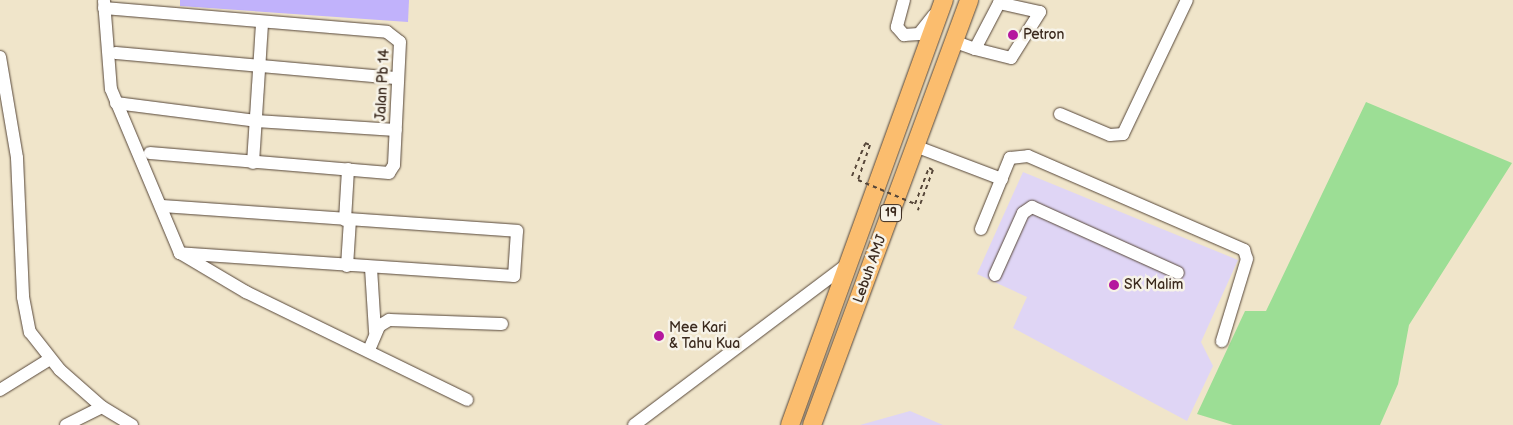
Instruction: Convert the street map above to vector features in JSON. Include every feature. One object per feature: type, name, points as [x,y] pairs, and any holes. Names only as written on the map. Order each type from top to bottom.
[{"type":"highway","name":"Lebuh AMJ","points":[[812,425],[969,0]]},
{"type":"highway","name":"Lebuh AMJ","points":[[790,425],[942,7]]},
{"type":"street","points":[[903,0],[897,27],[904,35],[919,34],[942,7]]},
{"type":"street","points":[[1060,114],[1110,135],[1122,134],[1186,0]]},
{"type":"street","points":[[953,41],[975,49],[1011,58],[1040,12],[1000,3],[975,49]]},
{"type":"street","points":[[104,4],[108,70],[116,103],[180,253],[246,292],[369,350],[467,400]]},
{"type":"street","name":"Jalan Pb 14","points":[[104,4],[262,25],[386,32],[400,42],[396,130],[389,173],[348,169]]},
{"type":"street","points":[[253,163],[262,25]]},
{"type":"street","points":[[116,53],[260,69],[398,78]]},
{"type":"street","points":[[0,57],[17,158],[26,317],[30,332],[50,359],[102,407],[132,425]]},
{"type":"street","points":[[116,103],[256,121],[396,130]]},
{"type":"street","points":[[915,146],[1002,179]]},
{"type":"street","points":[[150,153],[253,163],[348,169],[347,266]]},
{"type":"street","points":[[981,230],[1010,158],[1028,156],[1244,250],[1248,259],[1222,340]]},
{"type":"street","points":[[160,206],[517,231],[514,276],[371,268],[180,253]]},
{"type":"street","points":[[995,275],[1023,213],[1032,207],[1178,273]]},
{"type":"street","points":[[634,425],[850,263]]},
{"type":"street","points":[[369,350],[375,332],[371,268]]},
{"type":"street","points":[[375,332],[396,319],[502,324]]},
{"type":"street","points":[[0,390],[50,359]]},
{"type":"street","points":[[66,425],[102,407]]},
{"type":"path","points":[[852,176],[866,142],[870,145],[858,180],[914,204],[929,168],[933,170],[918,210]]},
{"type":"shaded area","name":"SK Malim","points":[[1023,172],[1238,260],[1201,342],[1213,366],[1187,421],[1013,328],[1027,297],[977,274]]},
{"type":"shaded area","points":[[910,411],[943,425],[860,425]]},
{"type":"green space","points":[[1366,102],[1512,163],[1409,325],[1398,384],[1380,425],[1233,425],[1197,414],[1245,311],[1266,311]]},
{"type":"building","points":[[180,0],[409,0],[408,22],[180,6]]},
{"type":"place","name":"Petron","points":[[1013,35]]},
{"type":"place","name":"SK Malim","points":[[1114,285]]},
{"type":"place","name":"Mee Kari & Tahu Kua","points":[[659,336]]}]
